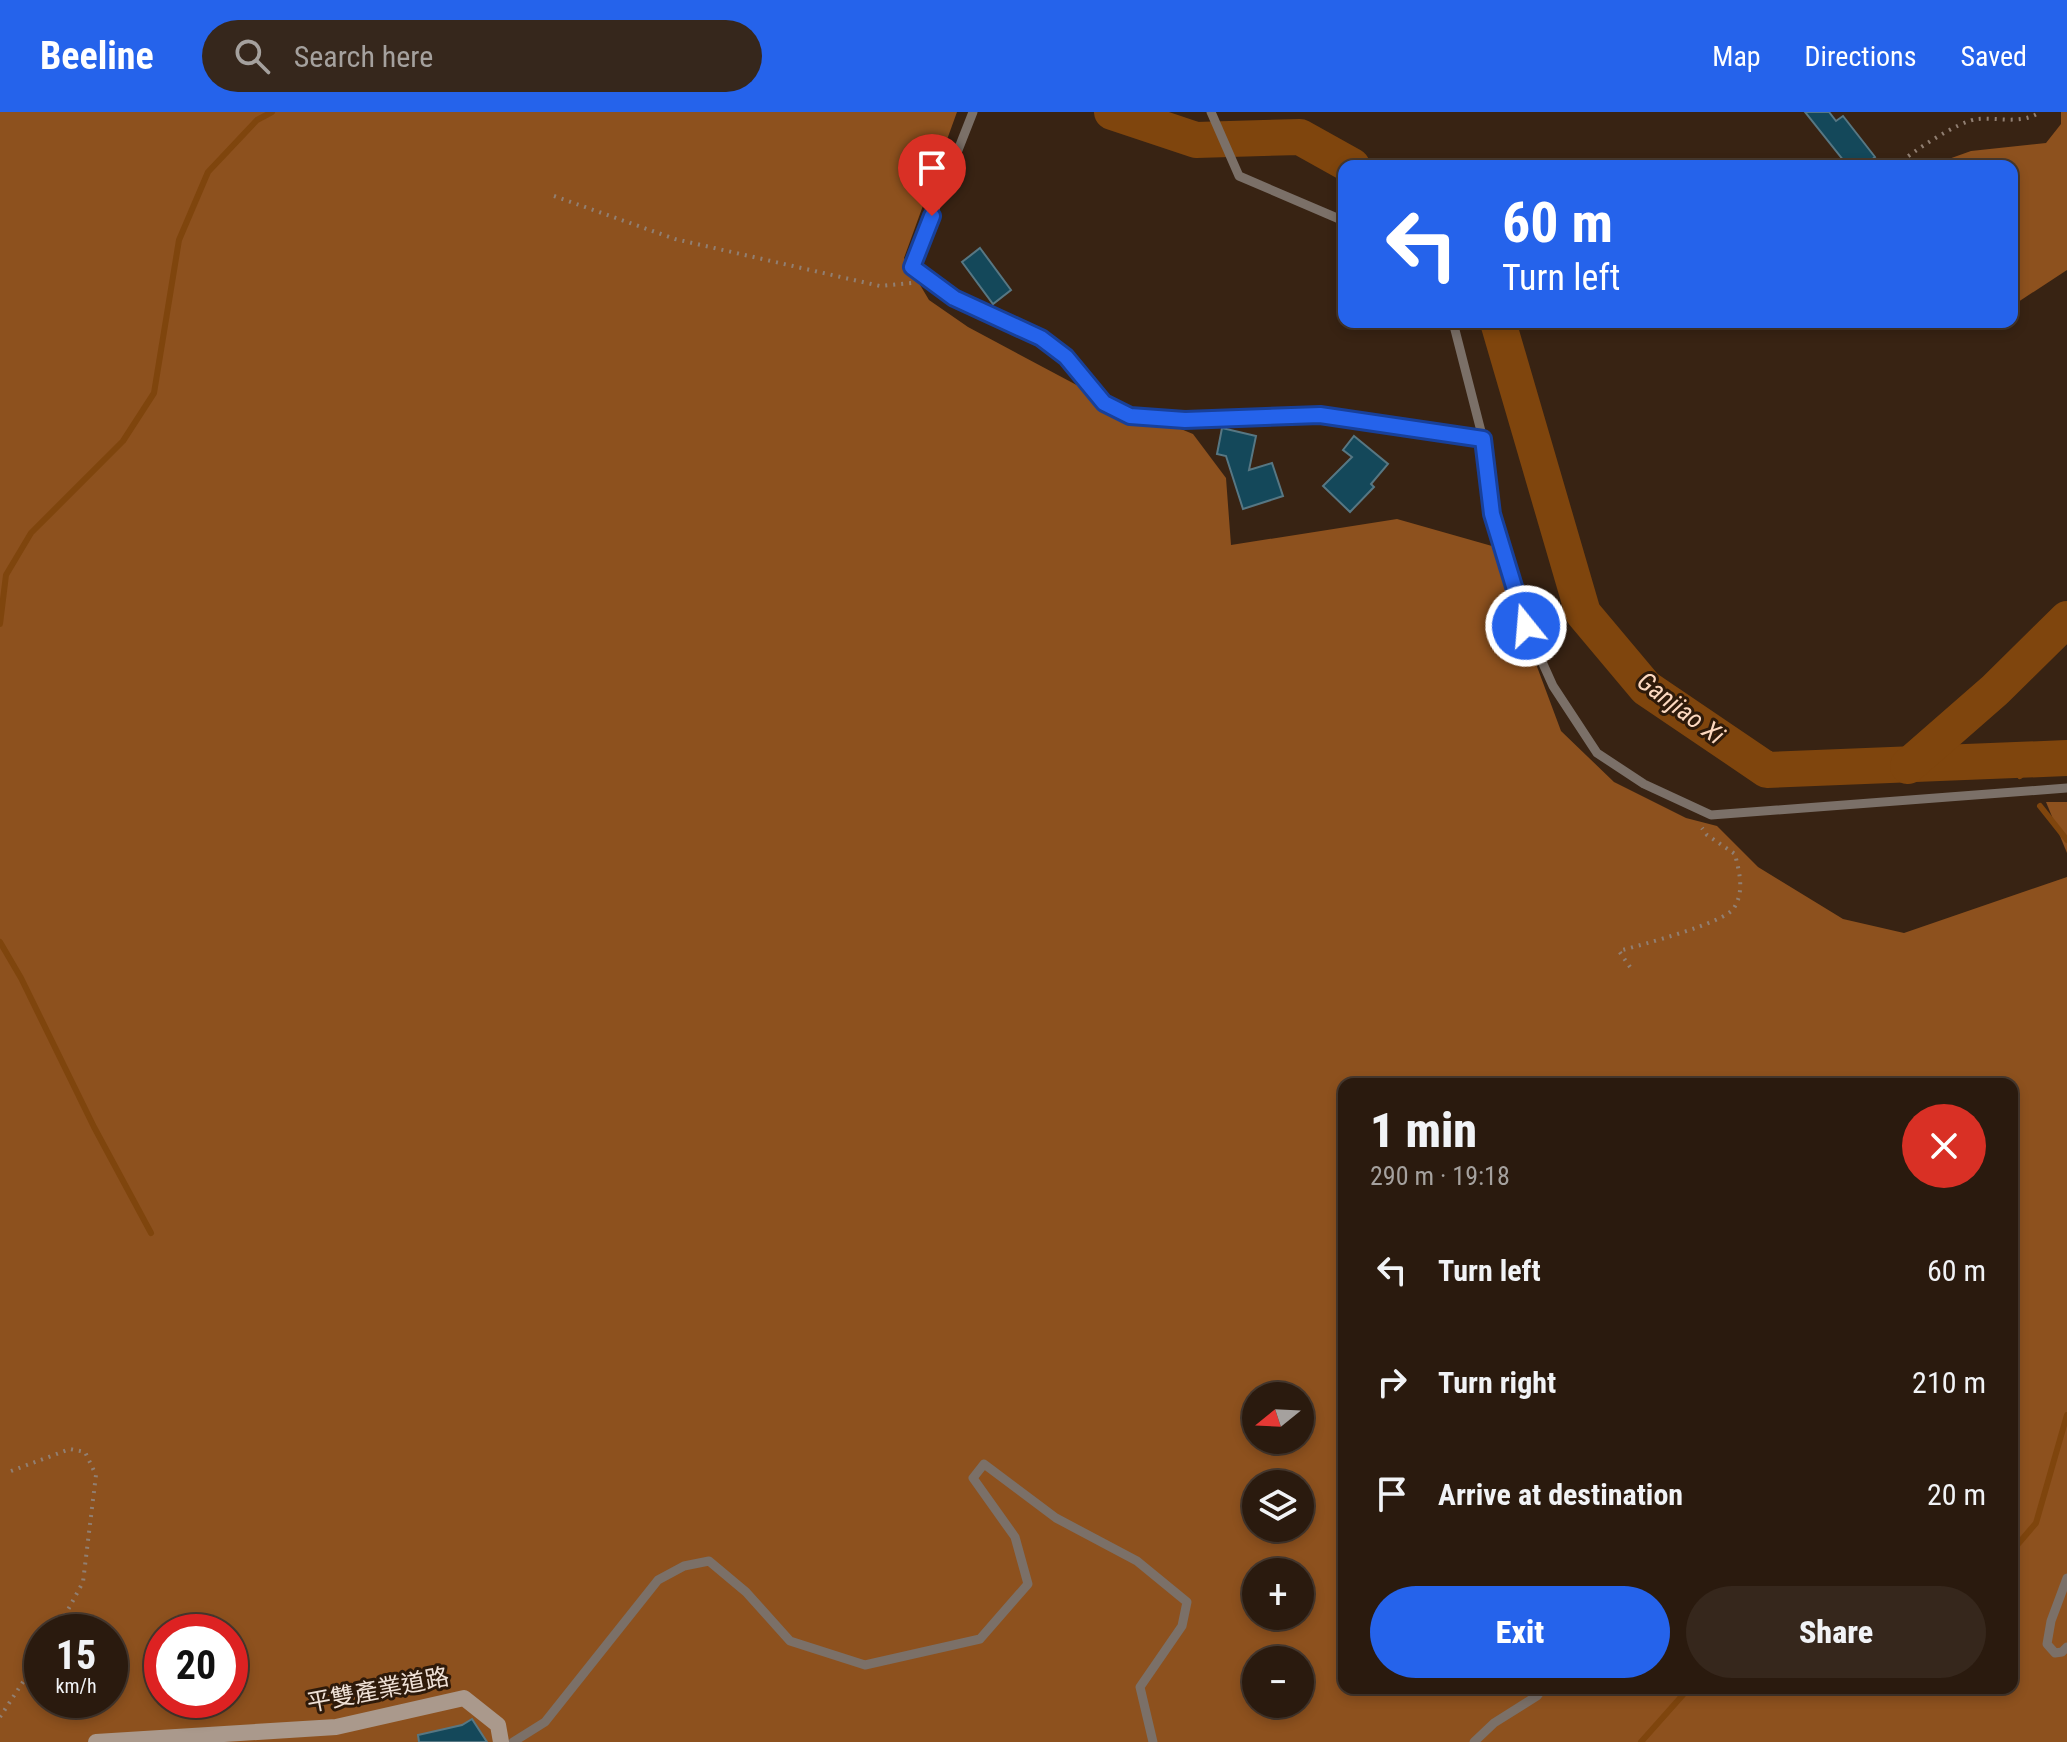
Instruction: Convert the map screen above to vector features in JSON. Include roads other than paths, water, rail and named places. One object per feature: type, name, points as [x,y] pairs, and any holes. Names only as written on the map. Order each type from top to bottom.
[{"type":"street","name":"平雙產業道路","points":[[96,1742],[336,1727],[464,1698],[498,1725],[501,1742]]},
{"type":"lane","points":[[973,112],[912,267],[954,298],[1041,338],[1066,357],[1104,403],[1130,416],[1185,420],[1320,415],[1483,439]]},
{"type":"lane","points":[[1211,112],[1239,176],[1338,218]]},
{"type":"lane","points":[[1455,328],[1483,439],[1492,514],[1526,626],[1553,686],[1597,753],[1644,784],[1711,815],[2067,788]]},
{"type":"lane","points":[[513,1742],[545,1722],[658,1580],[684,1566],[709,1561],[746,1592],[790,1641],[865,1665],[980,1639],[1028,1584],[1015,1537],[973,1478],[984,1464],[1056,1518],[1137,1561],[1187,1602],[1182,1626],[1140,1687],[1153,1742]]},
{"type":"lane","points":[[2067,1578],[2051,1621],[2047,1644],[2055,1653],[2067,1647]]},
{"type":"lane","points":[[1474,1742],[1494,1723],[1538,1694]]},
{"type":"waterway","points":[[0,624],[6,575],[31,533],[123,441],[154,393],[179,240],[208,172],[257,120],[272,112]]},
{"type":"waterway","name":"Ganjiao Xi","points":[[1112,112],[1196,140],[1300,137],[1341,160]]},
{"type":"waterway","name":"Ganjiao Xi","points":[[1500,328],[1583,613],[1646,688],[1767,770],[2067,758]]},
{"type":"waterway","name":"Ganjiao Xi","points":[[1908,766],[1995,690],[2067,619]]},
{"type":"waterway","points":[[2009,759],[2020,776]]},
{"type":"waterway","points":[[2040,806],[2067,840]]},
{"type":"waterway","points":[[0,942],[151,1233]]},
{"type":"waterway","points":[[2018,1544],[2036,1523],[2067,1415]]},
{"type":"waterway","points":[[1641,1742],[1684,1694]]}]
